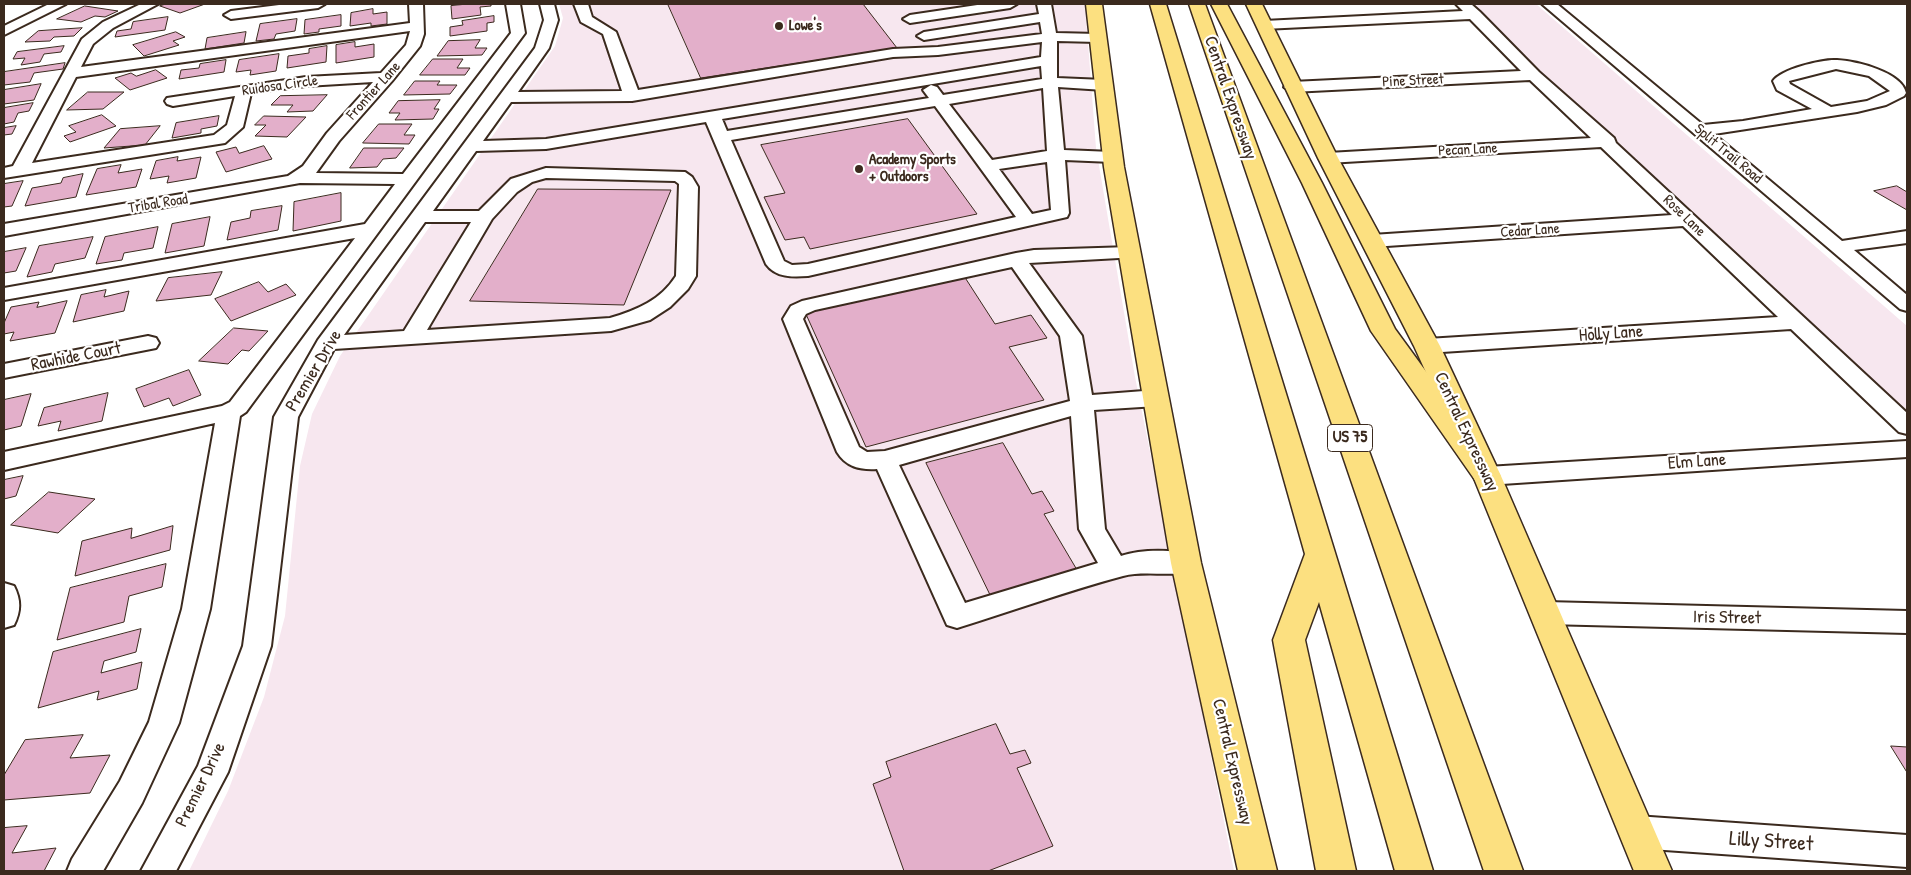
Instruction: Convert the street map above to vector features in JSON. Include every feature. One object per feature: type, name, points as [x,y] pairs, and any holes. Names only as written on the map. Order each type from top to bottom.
[{"type":"main road","name":"Central Expressway","points":[[1094,4],[1112,157],[1186,563],[1258,871]]},
{"type":"main road","name":"Central Expressway","points":[[1197,4],[1504,871]]},
{"type":"main road","points":[[1219,4],[1312,183],[1383,332],[1487,476]]},
{"type":"main road","name":"Central Expressway","points":[[1254,4],[1292,87],[1427,346],[1487,476],[1653,871]]},
{"type":"main road","points":[[1157,6],[1414,871]]},
{"type":"main road","points":[[1320,554],[1289,640],[1336,871]]},
{"type":"street","points":[[4,31],[59,4]]},
{"type":"street","points":[[12,172],[72,73],[87,42],[108,25],[151,4]]},
{"type":"street","points":[[231,15],[318,4]]},
{"type":"street","name":"Frontier Lane","points":[[303,174],[333,137],[414,46],[417,26],[416,4]]},
{"type":"street","points":[[4,461],[230,412],[238,407],[518,33],[513,4]]},
{"type":"street","name":"Premier Drive","points":[[158,871],[212,772],[257,646],[286,417],[328,343],[542,48],[551,20],[547,4]]},
{"type":"street","points":[[581,4],[586,19],[610,32],[632,96]]},
{"type":"street","points":[[910,19],[1010,4]]},
{"type":"street","name":"Split Trail Road","points":[[1548,4],[1701,130],[1907,305]]},
{"type":"street","points":[[899,6],[938,51]]},
{"type":"street","points":[[1264,25],[1469,9]]},
{"type":"street","name":"Rose Lane","points":[[1469,9],[1534,74],[1907,426]]},
{"type":"street","points":[[712,116],[770,252],[776,264],[789,271],[808,270],[1060,213],[1048,60],[1050,37],[1045,11],[924,36]]},
{"type":"street","points":[[72,73],[417,26]]},
{"type":"street","points":[[507,97],[632,96],[893,53],[938,51],[1050,37],[1098,38]]},
{"type":"street","points":[[471,146],[546,144],[1048,60]]},
{"type":"street","points":[[1701,130],[1746,127],[1829,112],[1893,98],[1898,93],[1897,87],[1874,72],[1836,64],[1794,73],[1781,80],[1783,87],[1829,112]]},
{"type":"street","name":"Pine Street","points":[[1292,87],[1534,74]]},
{"type":"street","name":"Ruidosa Circle","points":[[173,101],[323,79],[358,76],[387,78]]},
{"type":"street","points":[[924,81],[1028,221]]},
{"type":"street","points":[[721,137],[1050,82],[1104,85]]},
{"type":"street","points":[[12,172],[219,139],[235,127],[244,91]]},
{"type":"street","name":"Pecan Lane","points":[[1328,158],[1608,142]]},
{"type":"street","points":[[987,166],[1056,154],[1112,157]]},
{"type":"street","points":[[328,343],[410,338],[611,324],[643,315],[663,303],[678,289],[686,276],[689,187],[686,181],[679,176],[556,173],[534,175],[521,179],[511,185],[484,217],[410,338]]},
{"type":"street","name":"Tribal Road","points":[[4,230],[282,184],[303,174],[409,179]]},
{"type":"street","points":[[420,216],[484,217]]},
{"type":"street","name":"Cedar Lane","points":[[1372,241],[1689,220]]},
{"type":"street","points":[[4,294],[371,229]]},
{"type":"street","points":[[1838,248],[1907,237]]},
{"type":"street","points":[[1130,253],[1052,254],[1016,259],[809,305],[798,310],[793,318],[849,452],[862,461],[886,460],[1082,405],[1128,398],[1157,398]]},
{"type":"street","points":[[1016,259],[1071,336],[1082,405],[1092,528],[1114,568]]},
{"type":"street","name":"Holly Lane","points":[[1427,346],[1796,322]]},
{"type":"street","name":"Rawhide Court","points":[[4,372],[148,343]]},
{"type":"street","points":[[84,871],[132,792],[164,723],[196,610],[230,412]]},
{"type":"street","name":"Elm Lane","points":[[1487,476],[1907,449]]},
{"type":"street","points":[[886,460],[957,617],[1114,568],[1160,562],[1186,563]]},
{"type":"street","points":[[4,594],[6,599],[4,617]]},
{"type":"street","name":"Iris Street","points":[[1546,613],[1907,622]]},
{"type":"street","name":"Lilly Street","points":[[1636,832],[1907,851]]},
{"type":"shaded area","points":[[559,4],[1085,4],[1096,148],[1135,377],[1234,871],[189,871],[228,791],[264,697],[285,616],[300,466],[312,414],[340,356],[555,46],[563,18]]},
{"type":"shaded area","points":[[1464,4],[1536,4],[1907,326],[1907,427]]},
{"type":"building","points":[[166,4],[205,4],[180,13],[160,6]]},
{"type":"building","points":[[491,4],[491,6],[480,7],[481,15],[452,19],[451,6]]},
{"type":"building","name":"Lowe's","points":[[668,4],[863,4],[897,48],[701,78]]},
{"type":"building","points":[[85,6],[118,11],[105,17],[95,16],[81,22],[57,19]]},
{"type":"building","points":[[373,9],[373,14],[387,12],[387,24],[371,26],[371,23],[350,26],[351,13]]},
{"type":"building","points":[[341,15],[341,26],[319,29],[319,32],[304,34],[305,20]]},
{"type":"building","points":[[494,16],[494,22],[487,23],[487,31],[450,36],[450,27],[463,25],[462,21]]},
{"type":"building","points":[[168,17],[165,30],[115,37],[117,31],[131,29],[133,22]]},
{"type":"building","points":[[297,19],[295,31],[276,34],[274,39],[256,41],[260,24]]},
{"type":"building","points":[[82,28],[74,36],[54,37],[50,41],[25,42],[38,31]]},
{"type":"building","points":[[176,32],[185,37],[173,41],[179,45],[144,56],[133,45]]},
{"type":"building","points":[[246,32],[244,43],[205,49],[207,38]]},
{"type":"building","points":[[480,40],[475,48],[487,48],[482,55],[437,56],[448,41]]},
{"type":"building","points":[[355,42],[355,47],[374,44],[374,57],[336,63],[336,45]]},
{"type":"building","points":[[64,46],[61,52],[44,54],[40,62],[21,65],[25,58],[13,59],[17,52]]},
{"type":"building","points":[[327,46],[326,62],[287,68],[288,56],[309,53],[309,49]]},
{"type":"building","points":[[279,54],[276,71],[250,75],[251,70],[236,72],[239,60]]},
{"type":"building","points":[[433,59],[463,59],[457,68],[470,68],[465,75],[420,75]]},
{"type":"building","points":[[226,60],[224,72],[179,79],[181,70],[199,68],[200,64]]},
{"type":"building","points":[[65,63],[63,69],[34,73],[30,82],[4,85],[4,72]]},
{"type":"building","points":[[156,70],[167,78],[130,90],[115,78],[131,73],[136,76]]},
{"type":"building","points":[[415,81],[440,81],[437,85],[457,85],[450,94],[404,95]]},
{"type":"building","points":[[41,84],[34,100],[4,104],[4,90]]},
{"type":"building","points":[[88,92],[124,92],[103,109],[67,110]]},
{"type":"building","points":[[327,95],[313,111],[287,112],[293,105],[271,105],[280,96]]},
{"type":"building","points":[[440,100],[434,109],[439,109],[433,119],[395,120],[400,113],[389,113],[398,101]]},
{"type":"building","points":[[33,103],[29,111],[18,113],[14,122],[4,124],[4,108]]},
{"type":"building","points":[[102,115],[116,126],[70,142],[64,136],[76,132],[69,126]]},
{"type":"building","points":[[219,116],[217,126],[201,129],[201,133],[172,138],[176,123]]},
{"type":"building","points":[[264,116],[306,117],[287,137],[255,136],[266,125],[255,125]]},
{"type":"building","name":"Academy Sports + Outdoors","points":[[908,119],[977,214],[810,249],[804,237],[785,240],[764,197],[785,193],[761,145]]},
{"type":"building","points":[[379,124],[412,124],[404,135],[415,135],[409,144],[363,143]]},
{"type":"building","points":[[16,126],[12,134],[4,135],[4,128]]},
{"type":"building","points":[[160,126],[145,145],[104,148],[120,129]]},
{"type":"building","points":[[264,146],[272,159],[226,172],[216,152],[236,147],[239,153]]},
{"type":"building","points":[[364,148],[404,148],[396,158],[383,159],[377,167],[350,168]]},
{"type":"building","points":[[178,157],[177,161],[201,157],[196,178],[167,183],[169,176],[150,179],[156,161]]},
{"type":"building","points":[[121,165],[118,173],[142,169],[136,187],[86,195],[97,169]]},
{"type":"building","points":[[83,174],[76,197],[25,206],[32,188],[61,183],[63,178]]},
{"type":"building","points":[[23,181],[12,206],[4,207],[4,184]]},
{"type":"building","points":[[1897,186],[1907,192],[1907,210],[1874,191]]},
{"type":"building","points":[[538,189],[671,190],[624,305],[470,301]]},
{"type":"building","points":[[341,193],[341,221],[293,231],[294,202]]},
{"type":"building","points":[[282,206],[278,230],[227,240],[231,222],[250,218],[251,211]]},
{"type":"building","points":[[210,217],[204,246],[165,253],[172,224]]},
{"type":"building","points":[[158,227],[153,248],[124,253],[122,260],[96,264],[105,237]]},
{"type":"building","points":[[93,237],[85,258],[55,264],[52,272],[27,277],[39,246]]},
{"type":"building","points":[[26,248],[16,271],[4,273],[4,252]]},
{"type":"building","points":[[222,272],[211,295],[156,301],[168,278]]},
{"type":"building","points":[[964,276],[995,324],[1031,315],[1047,338],[1009,347],[1044,400],[866,447],[805,312]]},
{"type":"building","points":[[259,282],[268,292],[286,284],[296,295],[231,321],[215,299]]},
{"type":"building","points":[[106,290],[104,297],[129,291],[124,311],[73,322],[81,295]]},
{"type":"building","points":[[67,301],[55,333],[10,341],[14,332],[4,334],[4,323],[11,307],[39,302],[37,307]]},
{"type":"building","points":[[234,328],[268,331],[249,351],[242,350],[228,364],[199,361]]},
{"type":"building","points":[[189,370],[201,395],[173,406],[169,398],[144,407],[136,389]]},
{"type":"building","points":[[108,393],[102,421],[58,431],[61,421],[38,426],[44,408]]},
{"type":"building","points":[[31,394],[21,426],[4,430],[4,400]]},
{"type":"building","points":[[1003,443],[1032,494],[1042,491],[1054,511],[1044,514],[1080,575],[993,601],[926,463]]},
{"type":"building","points":[[23,476],[16,496],[4,499],[4,480]]},
{"type":"building","points":[[49,492],[95,499],[58,533],[11,525]]},
{"type":"building","points":[[173,526],[170,550],[75,576],[82,541],[132,528],[131,538]]},
{"type":"building","points":[[166,564],[162,587],[129,596],[124,622],[57,640],[70,588]]},
{"type":"building","points":[[141,629],[136,652],[104,661],[101,673],[142,662],[137,689],[97,700],[99,691],[38,708],[53,652]]},
{"type":"building","points":[[996,724],[1010,754],[1025,750],[1031,763],[1017,768],[1053,846],[988,871],[904,871],[873,784],[891,777],[886,762]]},
{"type":"building","points":[[83,735],[70,758],[110,755],[90,793],[4,800],[4,775],[25,740]]},
{"type":"building","points":[[1891,746],[1907,747],[1907,772]]},
{"type":"building","points":[[27,826],[12,853],[56,848],[44,871],[4,871],[4,828]]},
{"type":"place","name":"Lowe's","points":[[779,26]]},
{"type":"place","name":"Academy Sports + Outdoors","points":[[859,169]]}]
